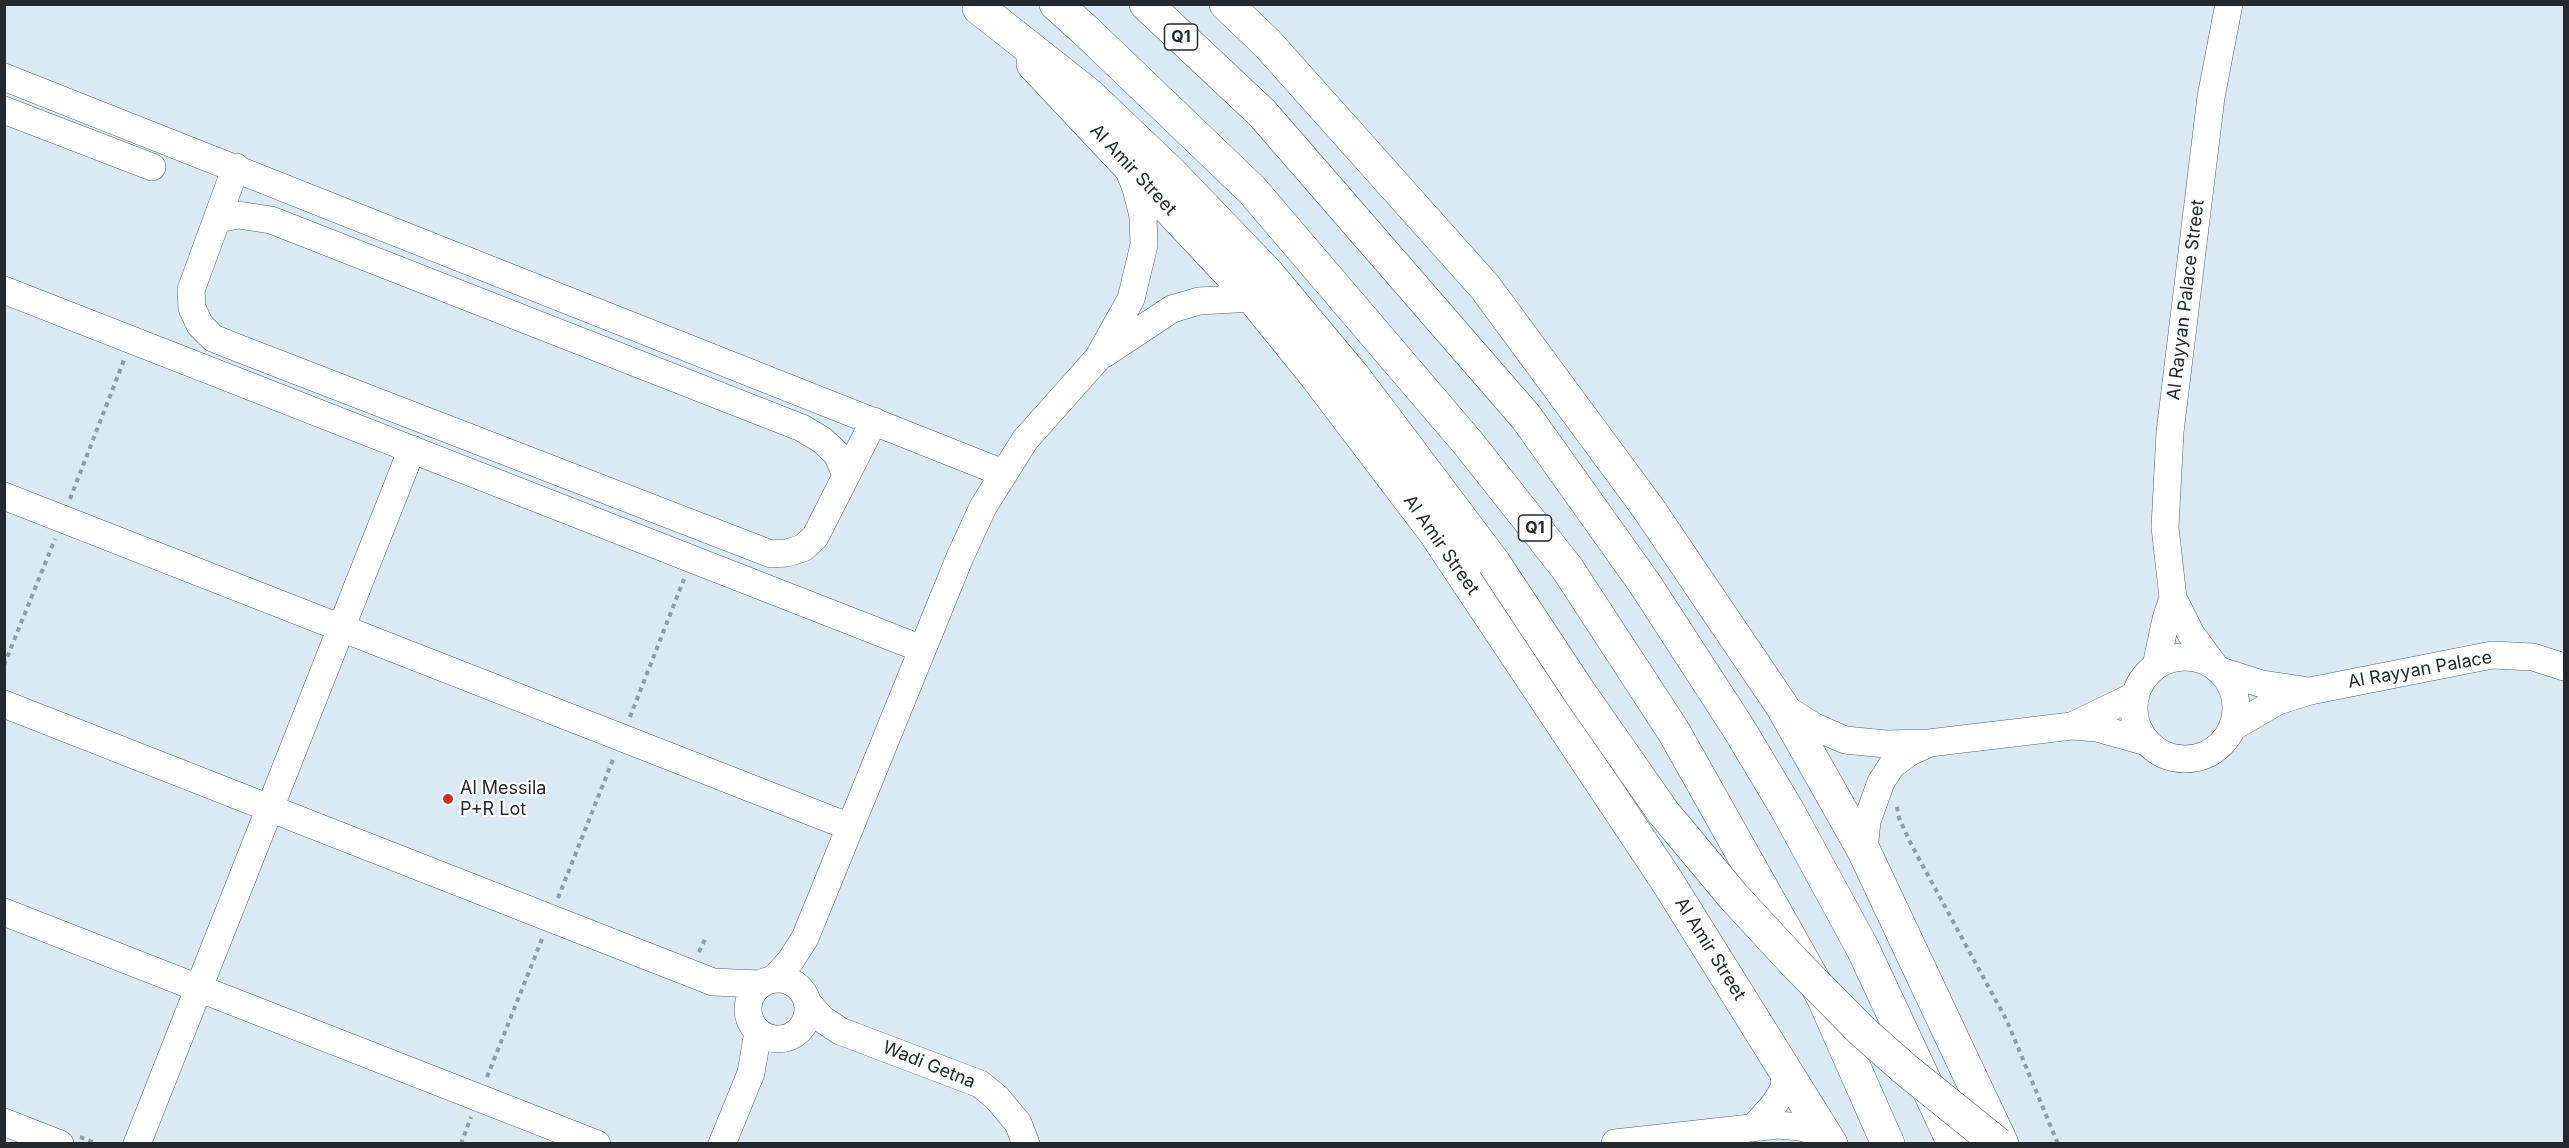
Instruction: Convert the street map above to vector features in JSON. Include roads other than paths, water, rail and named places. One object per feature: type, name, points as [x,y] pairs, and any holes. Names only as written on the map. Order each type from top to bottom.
[{"type":"main road","name":"Q1","points":[[1056,4],[1252,190],[1461,435],[1567,568],[1674,732],[1823,997],[1888,1143]]},
{"type":"main road","name":"Q1","points":[[1146,4],[1262,113],[1380,248],[1526,417],[1612,538],[1739,729],[1788,811],[1863,949],[1954,1143]]},
{"type":"main road","points":[[1226,4],[1267,43],[1485,287],[1648,508],[1782,706],[1864,851],[2000,1143]]},
{"type":"main road","points":[[977,6],[1088,94],[1172,174],[1268,274],[1354,377],[1494,563],[1580,693],[1663,812],[1733,896],[1793,961],[1862,1030],[1922,1084],[2000,1143]]},
{"type":"main road","name":"Al Amir Street","points":[[977,6],[1253,298],[1316,376],[1436,534],[1667,881],[1827,1138]]},
{"type":"main road","points":[[1980,1096],[2008,1143]]},
{"type":"street","name":"Al Rayyan Palace Street","points":[[2218,668],[2191,634],[2173,598],[2165,527],[2170,432],[2211,97],[2229,4]]},
{"type":"street","points":[[4,77],[236,167],[1003,473]]},
{"type":"street","points":[[4,110],[152,167]]},
{"type":"street","points":[[772,1028],[750,996],[791,960],[805,938],[922,649],[983,507],[1025,440],[1098,358],[1131,299],[1144,244],[1136,188],[1125,162]]},
{"type":"street","points":[[236,167],[191,290],[192,309],[200,325],[213,338],[230,345],[771,554],[795,550],[815,537],[874,421]]},
{"type":"street","points":[[217,219],[238,215],[271,220],[802,428],[822,440],[837,454],[846,475]]},
{"type":"street","points":[[4,290],[922,649]]},
{"type":"street","points":[[1098,358],[1172,309],[1199,301],[1253,298]]},
{"type":"street","points":[[137,1143],[412,449]]},
{"type":"street","points":[[4,495],[850,827]]},
{"type":"street","name":"Al Rayyan Palace Street","points":[[2156,666],[2173,598]]},
{"type":"street","name":"Al Rayyan Palace","points":[[2233,728],[2278,701],[2310,691],[2492,655],[2533,657],[2565,667]]},
{"type":"street","points":[[2175,658],[2195,658],[2218,668],[2230,684],[2236,698],[2233,728],[2224,742],[2210,752],[2194,758],[2177,758],[2161,753],[2147,742],[2138,728],[2134,712],[2136,695],[2143,679],[2156,666],[2175,658]]},
{"type":"street","name":"Al Rayyan Palace","points":[[2218,668],[2262,684],[2310,691]]},
{"type":"street","points":[[2072,726],[2136,695]]},
{"type":"street","points":[[4,704],[713,982],[772,1028],[805,1022],[801,964],[805,938]]},
{"type":"street","points":[[1782,706],[1813,726],[1845,740],[1886,744],[1929,744],[2072,726],[2097,728],[2147,742]]},
{"type":"street","points":[[1864,851],[1867,821],[1881,782],[1892,765],[1910,752],[1929,744]]},
{"type":"street","points":[[4,912],[597,1143]]},
{"type":"street","points":[[713,982],[785,980],[796,984],[805,997]]},
{"type":"street","name":"Wadi Getna","points":[[805,997],[822,1019],[840,1030],[980,1084],[997,1098],[1018,1124],[1026,1143]]},
{"type":"street","points":[[723,1143],[772,1028]]},
{"type":"street","name":"Wadi Getna","points":[[772,1028],[840,1030]]},
{"type":"street","points":[[1753,1128],[1773,1107],[1784,1089],[1785,1068]]},
{"type":"street","points":[[4,1122],[60,1143]]},
{"type":"street","points":[[1615,1143],[1668,1140],[1778,1125],[1800,1127],[1827,1138]]},
{"type":"place","name":"Al Messila P+R Lot","points":[[448,799]]}]
